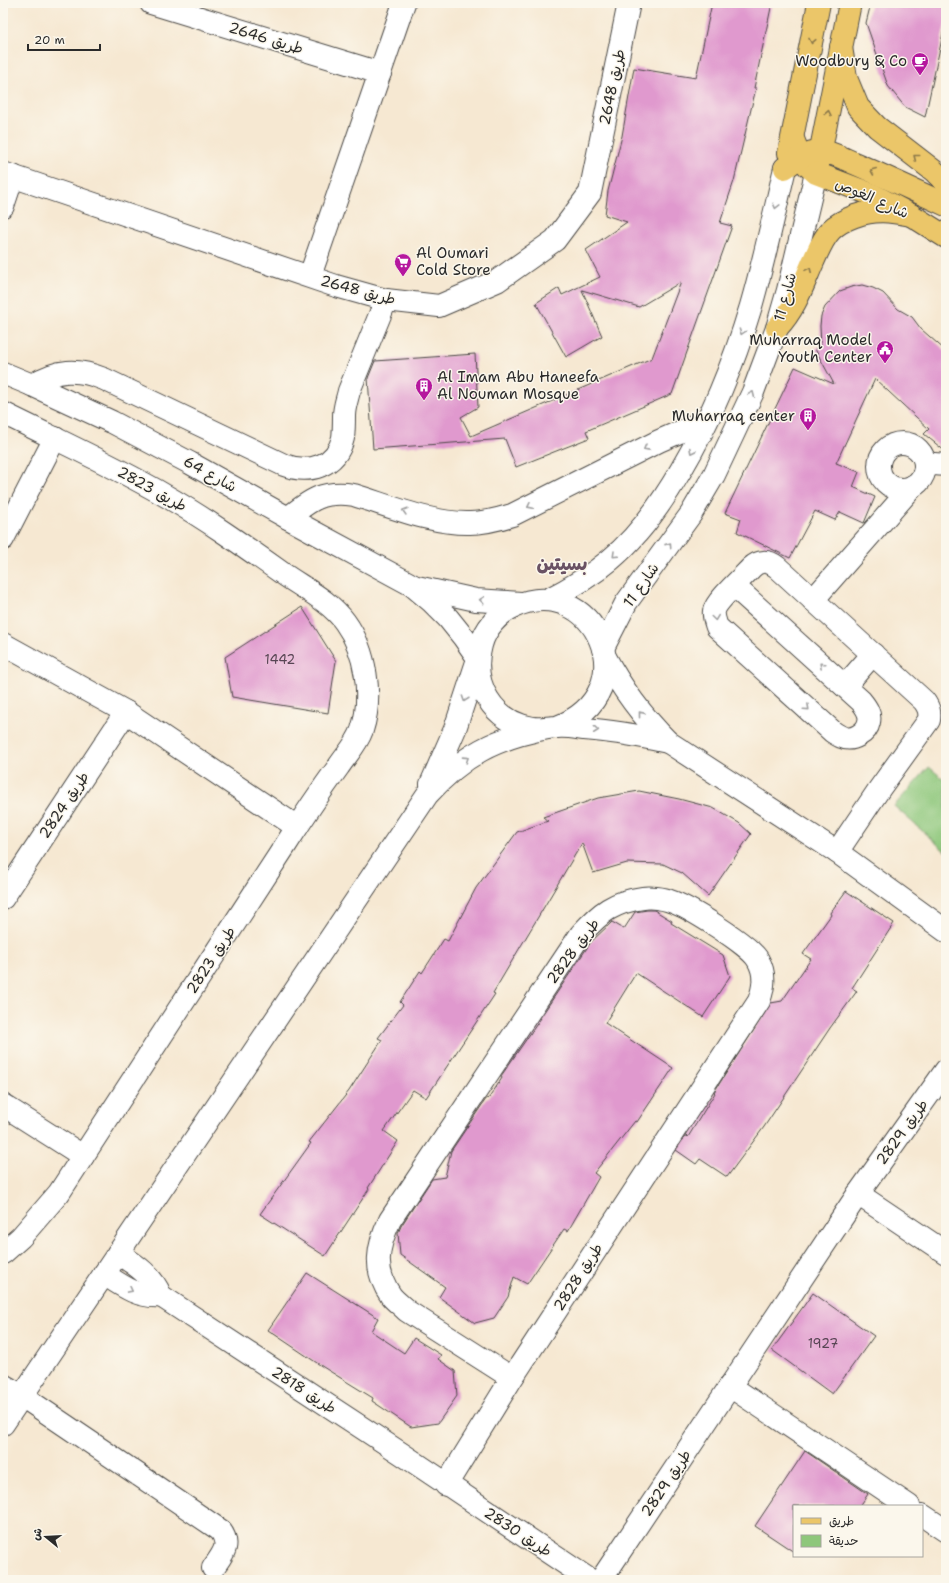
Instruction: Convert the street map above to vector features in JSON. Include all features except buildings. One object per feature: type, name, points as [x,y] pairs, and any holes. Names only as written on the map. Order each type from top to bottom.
[{"type":"main road","name":"شارع 11","points":[[816,173],[800,154],[819,3]]},
{"type":"main road","name":"شارع 11","points":[[800,154],[841,47],[850,3]]},
{"type":"main road","points":[[841,47],[846,78],[858,107],[878,127],[946,182]]},
{"type":"main road","name":"شارع الغوص","points":[[800,154],[842,158],[881,174],[946,205]]},
{"type":"main road","name":"شارع الغوص","points":[[816,173],[873,195],[912,215],[946,237]]},
{"type":"main road","points":[[777,328],[787,318],[795,304],[820,247],[831,229],[849,218],[869,212],[890,211],[912,215]]},
{"type":"street","name":"طريق 2646","points":[[151,3],[182,8],[380,74]]},
{"type":"street","points":[[310,276],[404,3]]},
{"type":"street","name":"طريق 2648","points":[[8,174],[336,286],[386,300],[439,306],[497,281],[555,240],[590,193],[629,3]]},
{"type":"street","name":"شارع 11","points":[[547,600],[569,589],[591,575],[630,541],[664,500],[690,455],[707,420],[735,354],[800,154]]},
{"type":"street","name":"شارع 11","points":[[604,652],[626,603],[691,514],[714,475],[753,392],[777,328],[788,290],[816,173]]},
{"type":"street","points":[[3,206],[8,174]]},
{"type":"street","points":[[32,384],[42,378],[57,373],[73,371],[89,373],[284,465],[294,469],[304,470],[314,468],[324,464],[339,449],[342,439],[345,404],[349,391],[386,300]]},
{"type":"street","name":"شارع 64","points":[[3,373],[32,384],[112,422],[412,585],[448,618],[464,638],[477,660]]},
{"type":"street","name":"طريق 2823","points":[[3,413],[167,496],[241,543],[292,580],[337,631],[344,644],[354,671],[356,697],[353,723],[340,764],[297,827],[59,1193],[21,1238],[3,1254]]},
{"type":"street","points":[[288,518],[306,503],[318,497],[330,494],[342,494],[354,495],[449,522],[471,524],[494,521],[512,515],[659,441],[707,420]]},
{"type":"street","points":[[3,539],[55,438]]},
{"type":"street","points":[[814,600],[913,486],[936,466],[915,446],[904,442],[892,445],[883,453],[879,464],[881,476],[890,485],[901,489],[913,486]]},
{"type":"street","points":[[734,586],[845,686],[868,710],[869,722],[864,732],[854,738],[843,738],[833,732],[717,627],[714,619],[714,610],[718,603],[734,586],[755,564],[767,562],[777,567],[924,701],[928,707],[930,713],[929,720],[880,788],[838,852]]},
{"type":"street","name":"شارع 64","points":[[412,585],[476,600],[521,603]]},
{"type":"street","points":[[3,1424],[426,795],[455,729],[481,644],[487,630],[496,619],[521,603],[547,600],[572,608],[583,615],[592,624],[599,635],[604,652],[618,681],[649,723],[668,742],[838,852],[946,931]]},
{"type":"street","points":[[3,644],[126,712],[297,827]]},
{"type":"street","points":[[426,795],[449,772],[481,749],[525,732],[553,727],[572,721],[584,712],[594,701],[601,688],[605,672],[604,652]]},
{"type":"street","points":[[845,686],[873,654]]},
{"type":"street","points":[[477,660],[478,675],[482,689],[488,701],[508,720],[521,726],[613,732],[668,742]]},
{"type":"street","name":"طريق 2824","points":[[3,898],[10,871],[126,712]]},
{"type":"street","name":"طريق 2828","points":[[446,1485],[512,1378],[759,1001],[764,987],[764,973],[758,959],[748,949],[692,910],[669,900],[644,897],[620,902],[598,915],[581,934],[390,1220],[381,1239],[378,1259],[382,1279],[392,1297],[407,1311],[512,1378]]},
{"type":"street","name":"طريق 2829","points":[[602,1580],[858,1194],[946,1070]]},
{"type":"street","points":[[3,1105],[83,1156]]},
{"type":"street","name":"طريق 2823","points":[[3,1268],[20,1255],[35,1240],[52,1213],[59,1193]]},
{"type":"street","points":[[858,1194],[946,1253]]},
{"type":"street","name":"طريق 2818","points":[[118,1253],[152,1279],[161,1296],[402,1454],[446,1485]]},
{"type":"street","name":"طريق 2818","points":[[104,1274],[132,1292],[151,1297],[161,1296]]},
{"type":"street","points":[[3,1385],[22,1396],[220,1530],[226,1542],[225,1549],[213,1568]]},
{"type":"street","points":[[730,1386],[908,1505]]},
{"type":"street","name":"طريق 2830","points":[[446,1485],[590,1580]]},
{"type":"street","points":[[923,1516],[946,1531]]},
{"type":"green space","points":[[929,767],[946,781],[946,852],[894,806]]},
{"type":"place","name":"Woodbury & Co","points":[[920,76]]},
{"type":"place","name":"Al Oumari Cold Store","points":[[403,277]]},
{"type":"place","name":"Muharraq Model Youth Center","points":[[885,364]]},
{"type":"place","name":"Al Imam Abu Haneefa Al Nouman Mosque","points":[[424,401]]},
{"type":"place","name":"Muharraq center","points":[[808,431]]},
{"type":"district","name":"بسيتين","points":[[562,563]]}]
